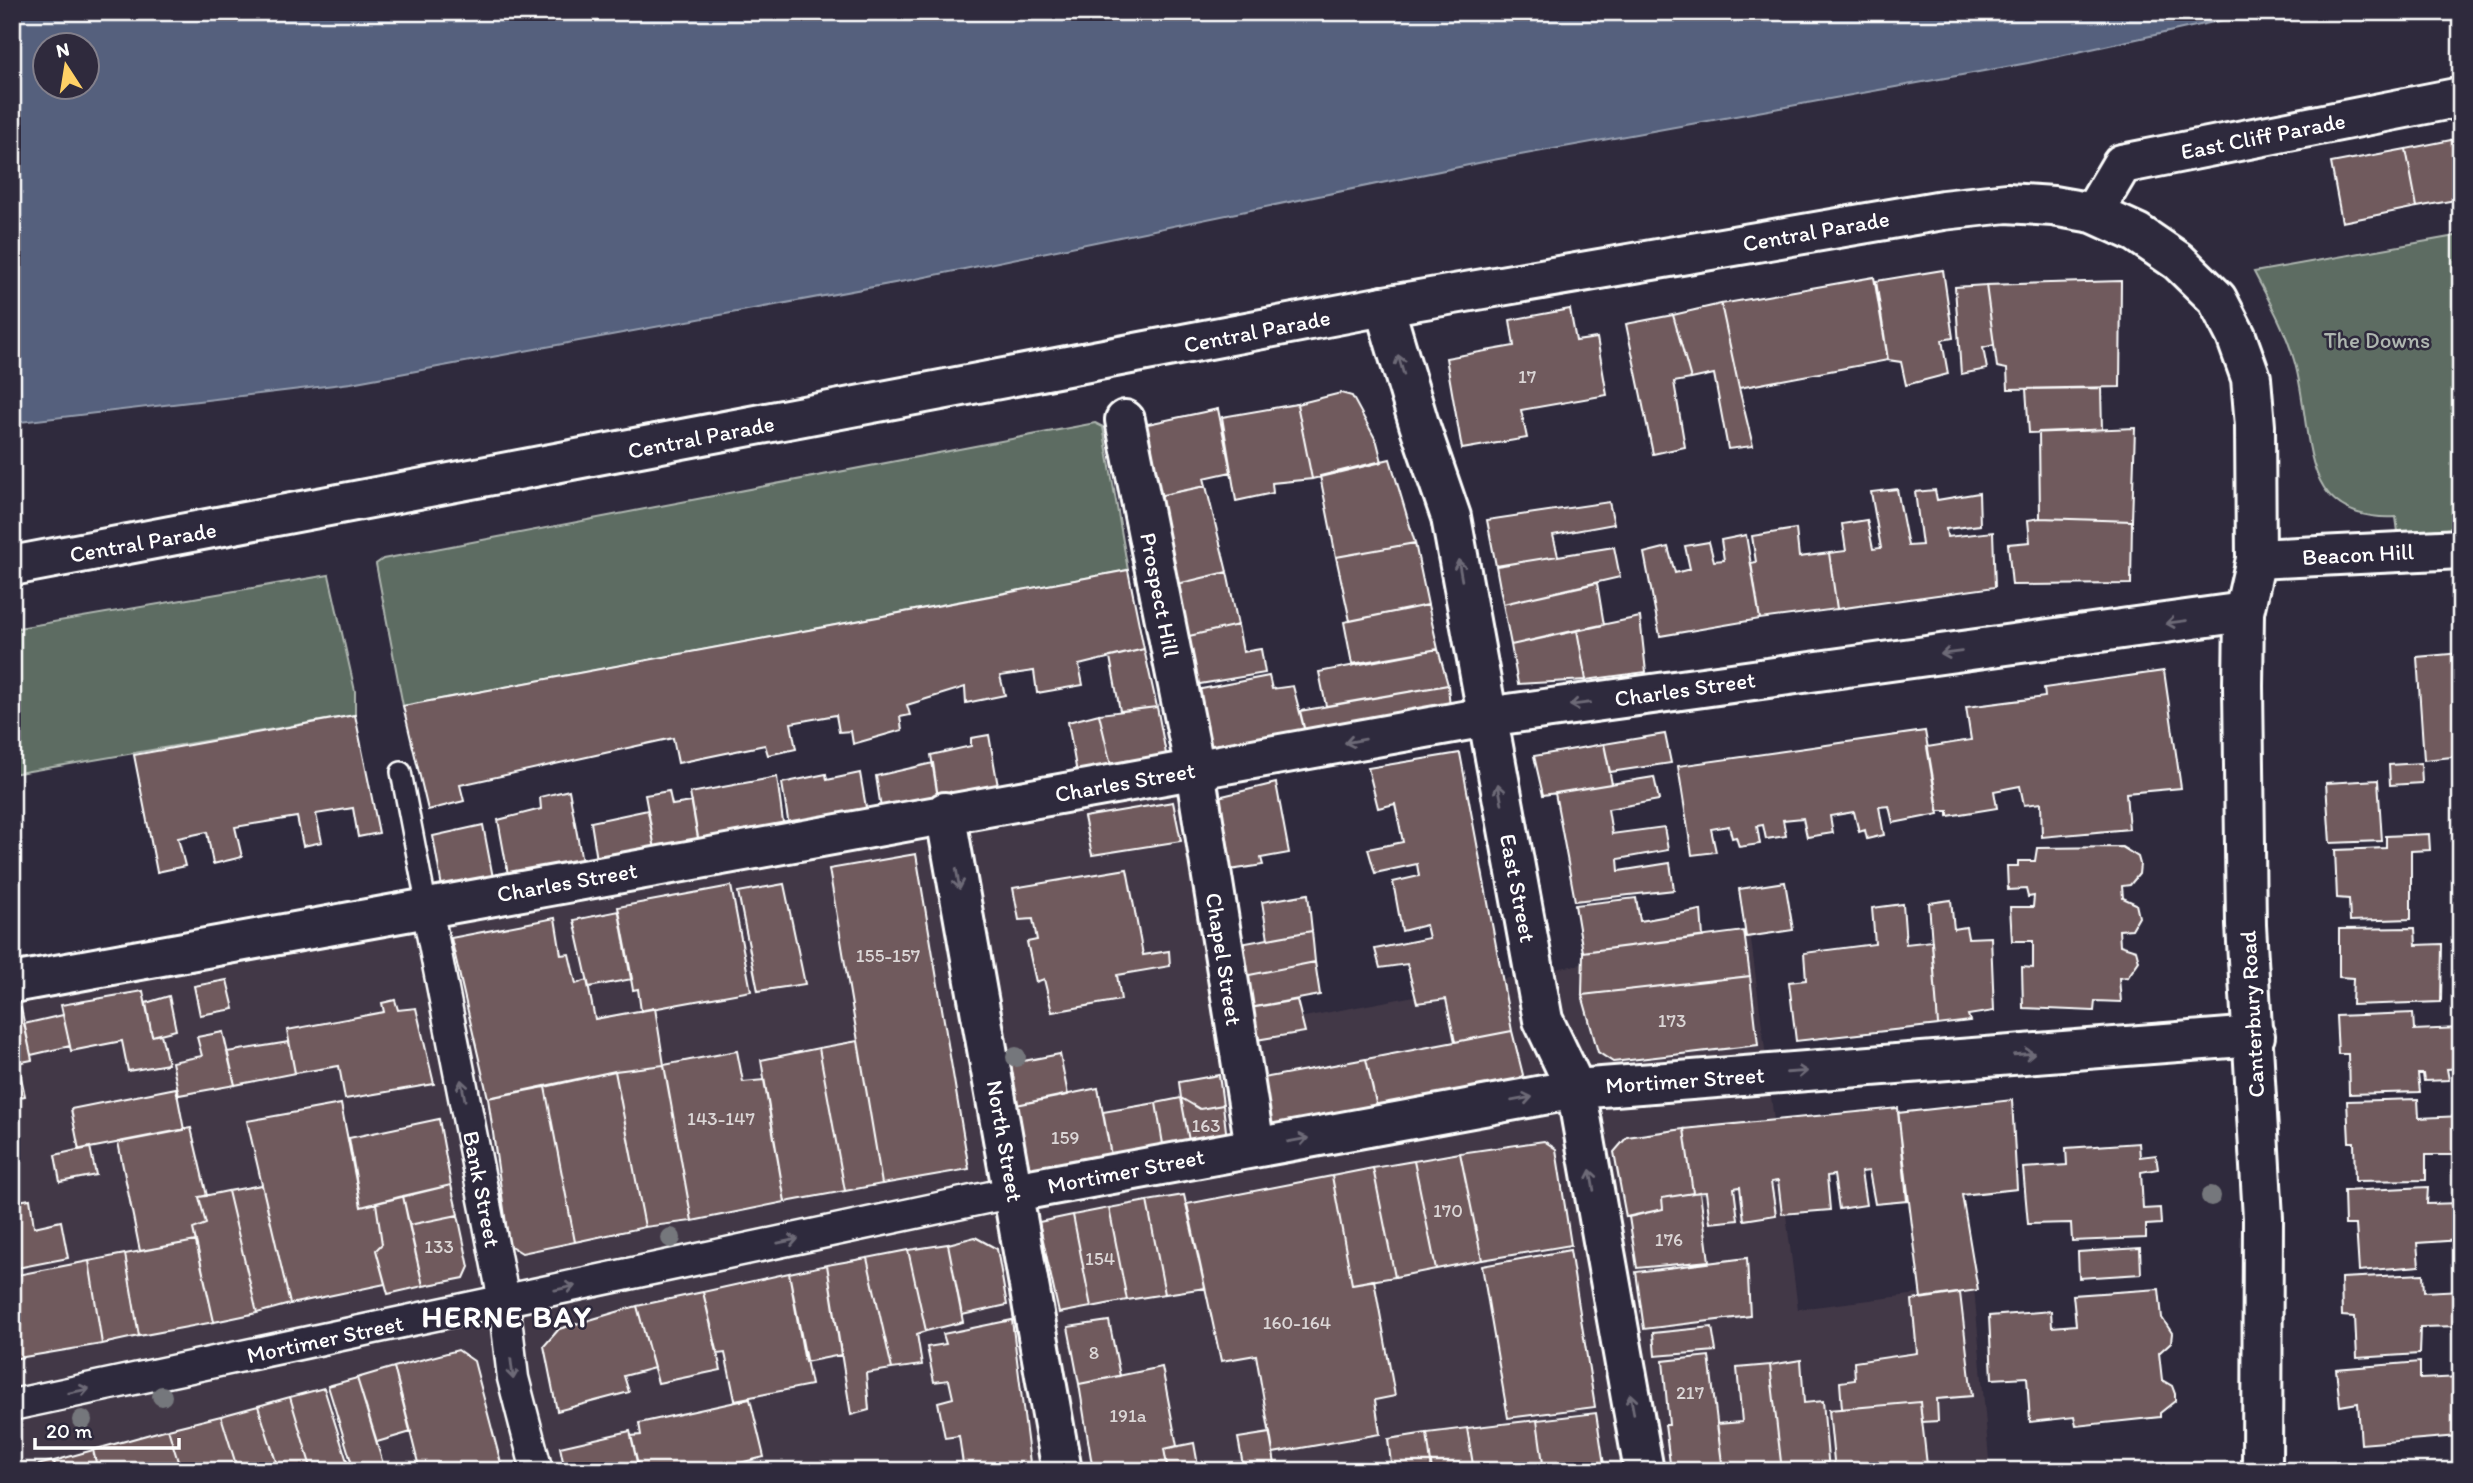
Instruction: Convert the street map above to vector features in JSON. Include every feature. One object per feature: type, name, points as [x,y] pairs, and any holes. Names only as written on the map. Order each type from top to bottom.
[{"type":"street","name":"East Cliff Parade","points":[[2092,213],[2122,164],[2461,97]]},
{"type":"street","name":"Central Parade","points":[[12,566],[1384,306],[1943,210],[2007,203],[2092,213],[2137,233],[2178,261],[2217,299],[2236,336],[2251,379],[2255,426],[2256,559]]},
{"type":"street","name":"East Street","points":[[1384,306],[1419,424],[1451,517],[1543,1020],[1576,1089],[1644,1471]]},
{"type":"street","name":"Prospect Hill","points":[[1125,420],[1195,770]]},
{"type":"street","name":"Beacon Hill","points":[[2256,559],[2461,548]]},
{"type":"street","name":"Canterbury Road","points":[[2256,559],[2244,612],[2246,925],[2255,1037],[2263,1219],[2262,1471]]},
{"type":"street","name":"Charles Street","points":[[12,983],[946,812],[1486,717],[2244,612]]},
{"type":"street","name":"Chapel Street","points":[[1195,770],[1255,1147]]},
{"type":"street","name":"North Street","points":[[946,812],[1062,1471]]},
{"type":"street","name":"Bank Street","points":[[427,908],[504,1301],[513,1378],[537,1471]]},
{"type":"street","name":"Mortimer Street","points":[[12,1405],[1014,1192],[1576,1089],[2255,1037]]},
{"type":"lane","points":[[401,772],[427,908]]},
{"type":"shaded area","points":[[1206,774],[1241,1029],[1750,932],[1798,1309],[1974,1287],[1990,1471],[12,1471],[12,989]]},
{"type":"green space","name":"The Downs","points":[[2461,235],[2461,528],[2398,532],[2396,517],[2363,515],[2340,504],[2324,488],[2314,466],[2308,441],[2294,360],[2276,315],[2254,272]]},
{"type":"green space","points":[[1095,423],[1103,427],[1128,570],[403,706],[376,564],[383,559]]},
{"type":"green space","points":[[329,575],[355,691],[355,715],[12,774],[12,629]]},
{"type":"water","points":[[12,12],[2259,12],[2028,63],[1493,160],[911,280],[351,383],[12,423]]},
{"type":"building","points":[[2461,138],[2461,199],[2417,207],[2406,149]]},
{"type":"building","points":[[2406,149],[2417,207],[2342,222],[2331,163]]},
{"type":"building","points":[[1943,270],[1953,338],[1942,340],[1948,374],[1906,385],[1901,362],[1888,360],[1876,281]]},
{"type":"building","points":[[1874,277],[1888,360],[1739,388],[1721,304]]},
{"type":"building","points":[[2121,281],[2120,387],[2008,389],[2007,369],[1997,367],[1986,285]]},
{"type":"building","points":[[1986,285],[1994,345],[1983,348],[1987,369],[1961,374],[1955,287]]},
{"type":"building","points":[[1721,304],[1753,446],[1728,449],[1714,374],[1691,379],[1673,315]]},
{"type":"building","points":[[1570,309],[1576,341],[1597,338],[1607,395],[1521,410],[1527,438],[1462,449],[1446,358],[1514,346],[1510,320]]},
{"type":"building","points":[[1673,315],[1691,379],[1674,382],[1685,447],[1653,454],[1626,324]]},
{"type":"building","points":[[2101,388],[2102,430],[2029,433],[2026,389]]},
{"type":"building","points":[[1341,393],[1352,396],[1377,442],[1382,462],[1312,479],[1297,404]]},
{"type":"building","points":[[1297,404],[1312,479],[1272,483],[1273,493],[1236,501],[1222,417]]},
{"type":"building","points":[[1218,409],[1231,472],[1204,478],[1206,486],[1143,499],[1129,428]]},
{"type":"building","points":[[2135,428],[2132,521],[2040,518],[2039,432]]},
{"type":"building","points":[[1390,459],[1415,543],[1336,557],[1320,476]]},
{"type":"building","points":[[1206,486],[1227,572],[1169,586],[1143,499]]},
{"type":"building","points":[[1897,489],[1908,546],[1922,545],[1915,492],[1935,490],[1937,500],[1979,493],[1980,525],[1946,529],[1947,537],[1993,532],[1995,587],[1837,609],[1829,553],[1846,551],[1842,524],[1867,520],[1873,549],[1881,548],[1871,492]]},
{"type":"building","points":[[1609,502],[1614,524],[1553,535],[1558,556],[1496,566],[1487,520]]},
{"type":"building","points":[[2040,518],[2132,521],[2131,584],[2012,585],[2008,544],[2030,542],[2028,520]]},
{"type":"building","points":[[1796,529],[1799,557],[1829,553],[1837,609],[1760,619],[1751,563],[1756,562],[1752,536]]},
{"type":"building","points":[[1746,535],[1760,619],[1660,636],[1644,553],[1668,547],[1675,573],[1690,569],[1685,546],[1709,542],[1714,561],[1724,560],[1721,540]]},
{"type":"building","points":[[1415,543],[1428,605],[1350,621],[1336,557]]},
{"type":"building","points":[[1614,547],[1620,577],[1503,604],[1496,566]]},
{"type":"building","points":[[1128,570],[1144,649],[1079,665],[1083,685],[1037,693],[1034,671],[1000,676],[1005,695],[966,703],[965,687],[907,705],[910,715],[900,717],[902,730],[853,744],[851,731],[839,732],[836,715],[791,723],[796,749],[768,755],[765,745],[678,763],[673,738],[460,785],[464,801],[428,810],[403,706]]},
{"type":"building","points":[[1227,572],[1238,625],[1180,638],[1169,586]]},
{"type":"building","points":[[1597,583],[1604,625],[1511,645],[1503,604]]},
{"type":"building","points":[[1428,605],[1438,649],[1352,664],[1344,622]]},
{"type":"building","points":[[1640,617],[1646,672],[1586,680],[1577,630]]},
{"type":"building","points":[[1238,625],[1243,652],[1261,649],[1265,673],[1188,686],[1180,638]]},
{"type":"building","points":[[1577,630],[1586,680],[1518,684],[1511,645]]},
{"type":"building","points":[[1144,649],[1157,707],[1120,711],[1110,657]]},
{"type":"building","points":[[1438,649],[1448,685],[1326,706],[1319,672]]},
{"type":"building","points":[[2461,653],[2461,756],[2424,760],[2417,657]]},
{"type":"building","points":[[2164,671],[2181,788],[2126,793],[2129,829],[2042,837],[2041,803],[2024,805],[2020,786],[1994,791],[1997,808],[1948,816],[1948,811],[1938,811],[1927,747],[1971,740],[1966,707],[2045,697],[2044,688]]},
{"type":"building","points":[[1269,676],[1272,689],[1293,686],[1307,740],[1203,756],[1191,691]]},
{"type":"building","points":[[1448,685],[1450,708],[1307,740],[1300,711]]},
{"type":"building","points":[[1157,707],[1168,764],[1113,774],[1099,714]]},
{"type":"building","points":[[1099,714],[1113,774],[1078,779],[1068,722]]},
{"type":"building","points":[[355,715],[379,833],[358,837],[353,808],[316,814],[322,842],[303,846],[297,817],[235,827],[242,857],[213,864],[207,832],[178,838],[185,866],[157,872],[134,755]]},
{"type":"building","points":[[1925,731],[1939,814],[1893,823],[1889,806],[1879,807],[1884,835],[1867,839],[1865,830],[1859,832],[1854,812],[1830,816],[1833,833],[1807,837],[1803,818],[1783,820],[1786,836],[1766,839],[1763,825],[1757,826],[1760,844],[1739,847],[1736,837],[1732,838],[1729,826],[1711,829],[1716,852],[1692,855],[1678,766]]},
{"type":"building","points":[[1665,734],[1671,763],[1610,772],[1604,744]]},
{"type":"building","points":[[989,735],[999,792],[939,804],[931,755],[971,746],[971,738]]},
{"type":"building","points":[[1604,744],[1612,784],[1543,795],[1534,756]]},
{"type":"building","points":[[1460,753],[1512,1031],[1455,1042],[1446,999],[1417,1003],[1407,964],[1380,968],[1375,949],[1429,938],[1426,925],[1402,931],[1393,882],[1419,876],[1417,864],[1375,873],[1368,849],[1403,842],[1395,804],[1378,808],[1368,768]]},
{"type":"building","points":[[933,763],[939,804],[882,815],[876,776]]},
{"type":"building","points":[[2421,763],[2422,783],[2390,785],[2389,765]]},
{"type":"building","points":[[860,773],[868,819],[790,832],[782,783],[826,774],[827,780]]},
{"type":"building","points":[[777,777],[784,830],[699,844],[690,793]]},
{"type":"building","points":[[1654,777],[1659,800],[1608,809],[1612,834],[1664,827],[1668,850],[1618,859],[1619,871],[1670,863],[1674,890],[1575,901],[1555,793]]},
{"type":"building","points":[[2378,780],[2382,841],[2330,843],[2326,783]]},
{"type":"building","points":[[1276,783],[1289,853],[1261,858],[1263,865],[1223,871],[1214,798]]},
{"type":"building","points":[[569,790],[583,867],[509,880],[498,820],[541,809],[540,797]]},
{"type":"building","points":[[669,791],[672,805],[692,802],[700,849],[656,855],[645,795]]},
{"type":"building","points":[[1173,802],[1181,841],[1092,855],[1084,817]]},
{"type":"building","points":[[648,810],[656,855],[598,866],[591,822]]},
{"type":"building","points":[[483,825],[494,883],[443,893],[433,836]]},
{"type":"building","points":[[2429,834],[2430,850],[2411,851],[2411,919],[2350,921],[2349,899],[2337,898],[2335,850],[2386,848],[2386,836]]},
{"type":"building","points":[[2122,847],[2138,857],[2140,864],[2139,874],[2130,885],[2122,886],[2123,898],[2136,904],[2139,917],[2132,929],[2119,930],[2120,945],[2136,950],[2139,961],[2128,977],[2119,978],[2121,1002],[2095,1001],[2094,1011],[2023,1008],[2022,967],[2033,968],[2033,941],[2012,941],[2010,907],[2033,907],[2034,896],[2028,897],[2026,889],[2008,890],[2007,866],[2018,866],[2018,861],[2035,861],[2037,848]]},
{"type":"building","points":[[916,854],[969,1169],[882,1184],[829,869]]},
{"type":"building","points":[[1127,869],[1143,955],[1169,951],[1170,966],[1117,975],[1121,1000],[1052,1012],[1044,979],[1036,982],[1027,942],[1037,940],[1033,919],[1019,920],[1013,888]]},
{"type":"building","points":[[1785,882],[1793,930],[1746,937],[1739,889]]},
{"type":"building","points":[[784,884],[805,984],[758,991],[738,892]]},
{"type":"building","points":[[731,886],[751,991],[641,1011],[638,989],[633,990],[618,907]]},
{"type":"building","points":[[1308,894],[1312,931],[1268,939],[1262,902]]},
{"type":"building","points":[[1636,898],[1640,921],[1701,910],[1703,937],[1583,952],[1575,905]]},
{"type":"building","points":[[1951,900],[1954,929],[1966,927],[1968,938],[1991,937],[1994,1011],[1968,1015],[1970,1021],[1938,1025],[1929,903]]},
{"type":"building","points":[[1903,904],[1906,944],[1932,941],[1938,1025],[1796,1041],[1789,982],[1806,980],[1804,953],[1875,944],[1872,908]]},
{"type":"building","points":[[619,911],[632,979],[589,987],[574,920]]},
{"type":"building","points":[[555,918],[561,955],[569,954],[576,984],[587,980],[595,1019],[655,1008],[664,1065],[615,1071],[488,1098],[451,938]]},
{"type":"building","points":[[2415,928],[2416,945],[2442,944],[2441,1002],[2352,1005],[2353,978],[2339,977],[2339,929]]},
{"type":"building","points":[[1312,931],[1315,962],[1239,977],[1235,945]]},
{"type":"building","points":[[1744,931],[1750,976],[1582,995],[1583,952]]},
{"type":"building","points":[[1315,962],[1320,995],[1244,1009],[1239,977]]},
{"type":"building","points":[[1750,976],[1758,1045],[1613,1062],[1598,1052],[1582,995]]},
{"type":"building","points":[[227,980],[234,1009],[200,1015],[194,986]]},
{"type":"building","points":[[143,991],[152,1036],[161,1034],[168,1064],[128,1071],[122,1041],[71,1051],[61,1005]]},
{"type":"building","points":[[169,996],[176,1030],[152,1036],[146,1003]]},
{"type":"building","points":[[395,1000],[398,1010],[416,1008],[434,1084],[345,1099],[339,1066],[295,1073],[287,1030],[384,1012],[382,1003]]},
{"type":"building","points":[[1297,1000],[1305,1032],[1250,1041],[1244,1009]]},
{"type":"building","points":[[21,1008],[32,1060],[12,1064],[12,1009]]},
{"type":"building","points":[[2413,1013],[2414,1030],[2459,1028],[2461,1068],[2447,1069],[2449,1080],[2424,1081],[2423,1074],[2418,1074],[2420,1092],[2349,1094],[2348,1054],[2338,1054],[2336,1016]]},
{"type":"building","points":[[63,1015],[70,1046],[31,1055],[24,1024]]},
{"type":"building","points":[[1512,1031],[1523,1075],[1509,1088],[1378,1112],[1366,1059]]},
{"type":"building","points":[[223,1032],[235,1085],[179,1095],[172,1062],[202,1056],[197,1037]]},
{"type":"building","points":[[858,1041],[882,1184],[845,1191],[819,1048]]},
{"type":"building","points":[[289,1042],[295,1073],[235,1085],[227,1052]]},
{"type":"building","points":[[819,1048],[845,1191],[785,1202],[761,1060]]},
{"type":"building","points":[[737,1051],[743,1082],[764,1080],[785,1202],[692,1221],[664,1065]]},
{"type":"building","points":[[1060,1054],[1068,1095],[1016,1105],[1008,1064]]},
{"type":"building","points":[[1366,1059],[1378,1112],[1267,1135],[1258,1079]]},
{"type":"building","points":[[18,1063],[25,1096],[12,1099],[12,1064]]},
{"type":"building","points":[[664,1065],[692,1221],[645,1227],[615,1071]]},
{"type":"building","points":[[615,1071],[645,1227],[575,1242],[545,1087]]},
{"type":"building","points":[[1219,1075],[1223,1105],[1200,1109],[1181,1098],[1179,1082]]},
{"type":"building","points":[[545,1087],[575,1242],[522,1253],[509,1245],[488,1098]]},
{"type":"building","points":[[176,1088],[184,1130],[79,1150],[71,1109]]},
{"type":"building","points":[[1098,1088],[1112,1161],[1040,1173],[1029,1167],[1016,1105]]},
{"type":"building","points":[[1181,1098],[1200,1109],[1223,1105],[1227,1140],[1190,1146]]},
{"type":"building","points":[[1181,1098],[1190,1146],[1164,1150],[1156,1103]]},
{"type":"building","points":[[2418,1099],[2419,1118],[2461,1116],[2461,1155],[2426,1155],[2426,1180],[2355,1181],[2354,1142],[2349,1142],[2347,1101]]},
{"type":"building","points":[[2012,1100],[2017,1189],[1962,1195],[1978,1290],[1921,1298],[1898,1113]]},
{"type":"building","points":[[1156,1103],[1164,1150],[1112,1161],[1103,1112]]},
{"type":"building","points":[[341,1104],[361,1207],[376,1203],[382,1244],[376,1250],[385,1284],[290,1304],[247,1121]]},
{"type":"building","points":[[1898,1108],[1907,1201],[1875,1204],[1869,1171],[1861,1172],[1866,1205],[1839,1209],[1834,1175],[1827,1176],[1830,1210],[1782,1214],[1778,1181],[1771,1182],[1776,1215],[1744,1220],[1740,1187],[1734,1188],[1738,1220],[1710,1223],[1706,1192],[1693,1193],[1684,1129]]},
{"type":"building","points":[[439,1119],[451,1185],[361,1207],[349,1138]]},
{"type":"building","points":[[191,1128],[207,1196],[199,1197],[206,1224],[193,1229],[196,1241],[140,1251],[118,1142]]},
{"type":"building","points":[[1684,1129],[1693,1193],[1662,1198],[1663,1209],[1626,1217],[1614,1152],[1627,1137]]},
{"type":"building","points":[[1544,1141],[1556,1149],[1571,1245],[1482,1260],[1460,1153]]},
{"type":"building","points":[[2139,1143],[2140,1157],[2156,1155],[2158,1169],[2141,1172],[2143,1209],[2160,1208],[2161,1224],[2146,1225],[2146,1238],[2072,1241],[2071,1223],[2028,1224],[2023,1168],[2067,1165],[2066,1148]]},
{"type":"building","points":[[90,1147],[96,1175],[60,1182],[55,1155]]},
{"type":"building","points":[[1460,1153],[1482,1260],[1436,1269],[1414,1161]]},
{"type":"building","points":[[1414,1161],[1436,1269],[1395,1277],[1373,1168]]},
{"type":"building","points":[[1373,1168],[1395,1277],[1352,1284],[1332,1176]]},
{"type":"building","points":[[1332,1176],[1352,1284],[1374,1280],[1395,1396],[1375,1400],[1380,1434],[1273,1453],[1256,1355],[1221,1361],[1187,1204]]},
{"type":"building","points":[[262,1185],[290,1304],[257,1313],[228,1191]]},
{"type":"building","points":[[451,1185],[458,1215],[409,1225],[403,1196]]},
{"type":"building","points":[[2428,1187],[2427,1204],[2461,1203],[2461,1240],[2417,1243],[2419,1266],[2359,1271],[2356,1225],[2345,1225],[2344,1191]]},
{"type":"building","points":[[228,1191],[257,1313],[214,1322],[193,1229],[206,1224],[199,1197]]},
{"type":"building","points":[[1700,1192],[1709,1261],[1637,1268],[1629,1217],[1663,1209],[1662,1198]]},
{"type":"building","points":[[1184,1195],[1205,1288],[1165,1294],[1147,1201]]},
{"type":"building","points":[[403,1196],[423,1286],[388,1294],[376,1250],[382,1244],[376,1203]]},
{"type":"building","points":[[30,1199],[34,1227],[61,1221],[68,1258],[12,1269],[12,1202]]},
{"type":"building","points":[[1147,1201],[1165,1294],[1127,1300],[1109,1208]]},
{"type":"building","points":[[1109,1208],[1127,1300],[1091,1307],[1073,1215]]},
{"type":"building","points":[[458,1215],[469,1267],[464,1278],[423,1286],[409,1225]]},
{"type":"building","points":[[1073,1215],[1091,1307],[1059,1313],[1039,1222]]},
{"type":"building","points":[[975,1237],[997,1249],[1007,1305],[962,1315],[948,1244]]},
{"type":"building","points":[[196,1241],[214,1322],[139,1336],[125,1254]]},
{"type":"building","points":[[948,1244],[963,1322],[926,1331],[908,1250]]},
{"type":"building","points":[[2140,1248],[2141,1274],[2079,1278],[2078,1252]]},
{"type":"building","points":[[908,1250],[926,1331],[917,1334],[922,1365],[892,1369],[867,1258]]},
{"type":"building","points":[[1570,1250],[1595,1407],[1508,1418],[1482,1266]]},
{"type":"building","points":[[125,1254],[139,1336],[102,1344],[89,1261]]},
{"type":"building","points":[[867,1258],[892,1369],[866,1373],[869,1410],[851,1415],[827,1265]]},
{"type":"building","points":[[1747,1258],[1750,1316],[1644,1329],[1636,1272]]},
{"type":"building","points":[[89,1261],[102,1344],[12,1359],[12,1276]]},
{"type":"building","points":[[827,1265],[841,1355],[805,1362],[789,1273]]},
{"type":"building","points":[[789,1273],[811,1385],[735,1400],[725,1353],[718,1354],[703,1292]]},
{"type":"building","points":[[2423,1274],[2424,1292],[2461,1290],[2461,1326],[2420,1327],[2419,1354],[2357,1358],[2355,1317],[2342,1316],[2341,1278]]},
{"type":"building","points":[[2159,1289],[2162,1318],[2172,1333],[2171,1342],[2159,1353],[2162,1380],[2172,1386],[2175,1394],[2175,1401],[2160,1413],[2160,1417],[2076,1426],[2074,1417],[2030,1422],[2027,1377],[1992,1379],[1989,1316],[2051,1311],[2052,1327],[2076,1325],[2073,1295]]},
{"type":"building","points":[[703,1292],[721,1370],[658,1383],[637,1306]]},
{"type":"building","points":[[1960,1293],[1972,1396],[1937,1399],[1938,1421],[1922,1422],[1920,1402],[1842,1409],[1840,1382],[1855,1380],[1854,1362],[1917,1353],[1912,1300]]},
{"type":"building","points":[[637,1306],[654,1368],[624,1376],[629,1392],[557,1411],[544,1346],[559,1329]]},
{"type":"building","points":[[1012,1320],[1031,1471],[964,1471],[959,1436],[945,1438],[938,1402],[953,1398],[949,1380],[934,1382],[927,1347],[946,1344],[943,1334]]},
{"type":"building","points":[[1109,1321],[1120,1376],[1079,1384],[1068,1327]]},
{"type":"building","points":[[1712,1327],[1716,1351],[1655,1356],[1653,1333]]},
{"type":"building","points":[[458,1350],[474,1361],[503,1471],[420,1471],[394,1367]]},
{"type":"building","points":[[1709,1356],[1723,1471],[1671,1471],[1665,1425],[1669,1425],[1663,1361]]},
{"type":"building","points":[[1801,1360],[1804,1403],[1823,1401],[1829,1471],[1782,1471],[1770,1365]]},
{"type":"building","points":[[2420,1362],[2420,1379],[2461,1377],[2461,1413],[2456,1414],[2458,1436],[2361,1444],[2358,1403],[2340,1406],[2336,1369]]},
{"type":"building","points":[[1770,1365],[1782,1471],[1723,1471],[1717,1424],[1742,1422],[1737,1368]]},
{"type":"building","points":[[394,1367],[411,1432],[377,1442],[357,1378]]},
{"type":"building","points":[[1162,1367],[1177,1446],[1164,1449],[1168,1471],[1093,1471],[1079,1384]]},
{"type":"building","points":[[357,1378],[384,1467],[379,1471],[354,1471],[328,1386]]},
{"type":"building","points":[[324,1388],[350,1471],[312,1471],[290,1397]]},
{"type":"building","points":[[290,1397],[312,1471],[279,1471],[258,1406]]},
{"type":"building","points":[[750,1399],[764,1457],[707,1471],[639,1471],[631,1436],[641,1435],[639,1423]]},
{"type":"building","points":[[1920,1402],[1927,1465],[1835,1471],[1829,1410]]},
{"type":"building","points":[[258,1406],[279,1471],[238,1471],[221,1416]]},
{"type":"building","points":[[1596,1413],[1605,1471],[1544,1471],[1537,1420]]},
{"type":"building","points":[[221,1416],[238,1471],[181,1471],[168,1429]]},
{"type":"building","points":[[1537,1420],[1544,1471],[1474,1471],[1467,1428]]},
{"type":"building","points":[[1467,1428],[1474,1471],[1432,1471],[1427,1433]]},
{"type":"building","points":[[168,1429],[181,1471],[98,1471],[93,1450]]},
{"type":"building","points":[[630,1431],[638,1465],[612,1471],[565,1471],[560,1447]]},
{"type":"building","points":[[1270,1433],[1276,1471],[1244,1471],[1238,1438]]},
{"type":"building","points":[[1427,1433],[1432,1471],[1392,1471],[1388,1439]]},
{"type":"building","points":[[1194,1443],[1199,1471],[1168,1471],[1164,1449]]},
{"type":"building","points":[[93,1450],[98,1471],[56,1471],[54,1461]]},
{"type":"building","points":[[54,1461],[56,1471],[12,1471]]},
{"type":"building","points":[[638,1465],[639,1471],[612,1471]]},
{"type":"district","name":"HERNE BAY","points":[[507,1317]]}]
